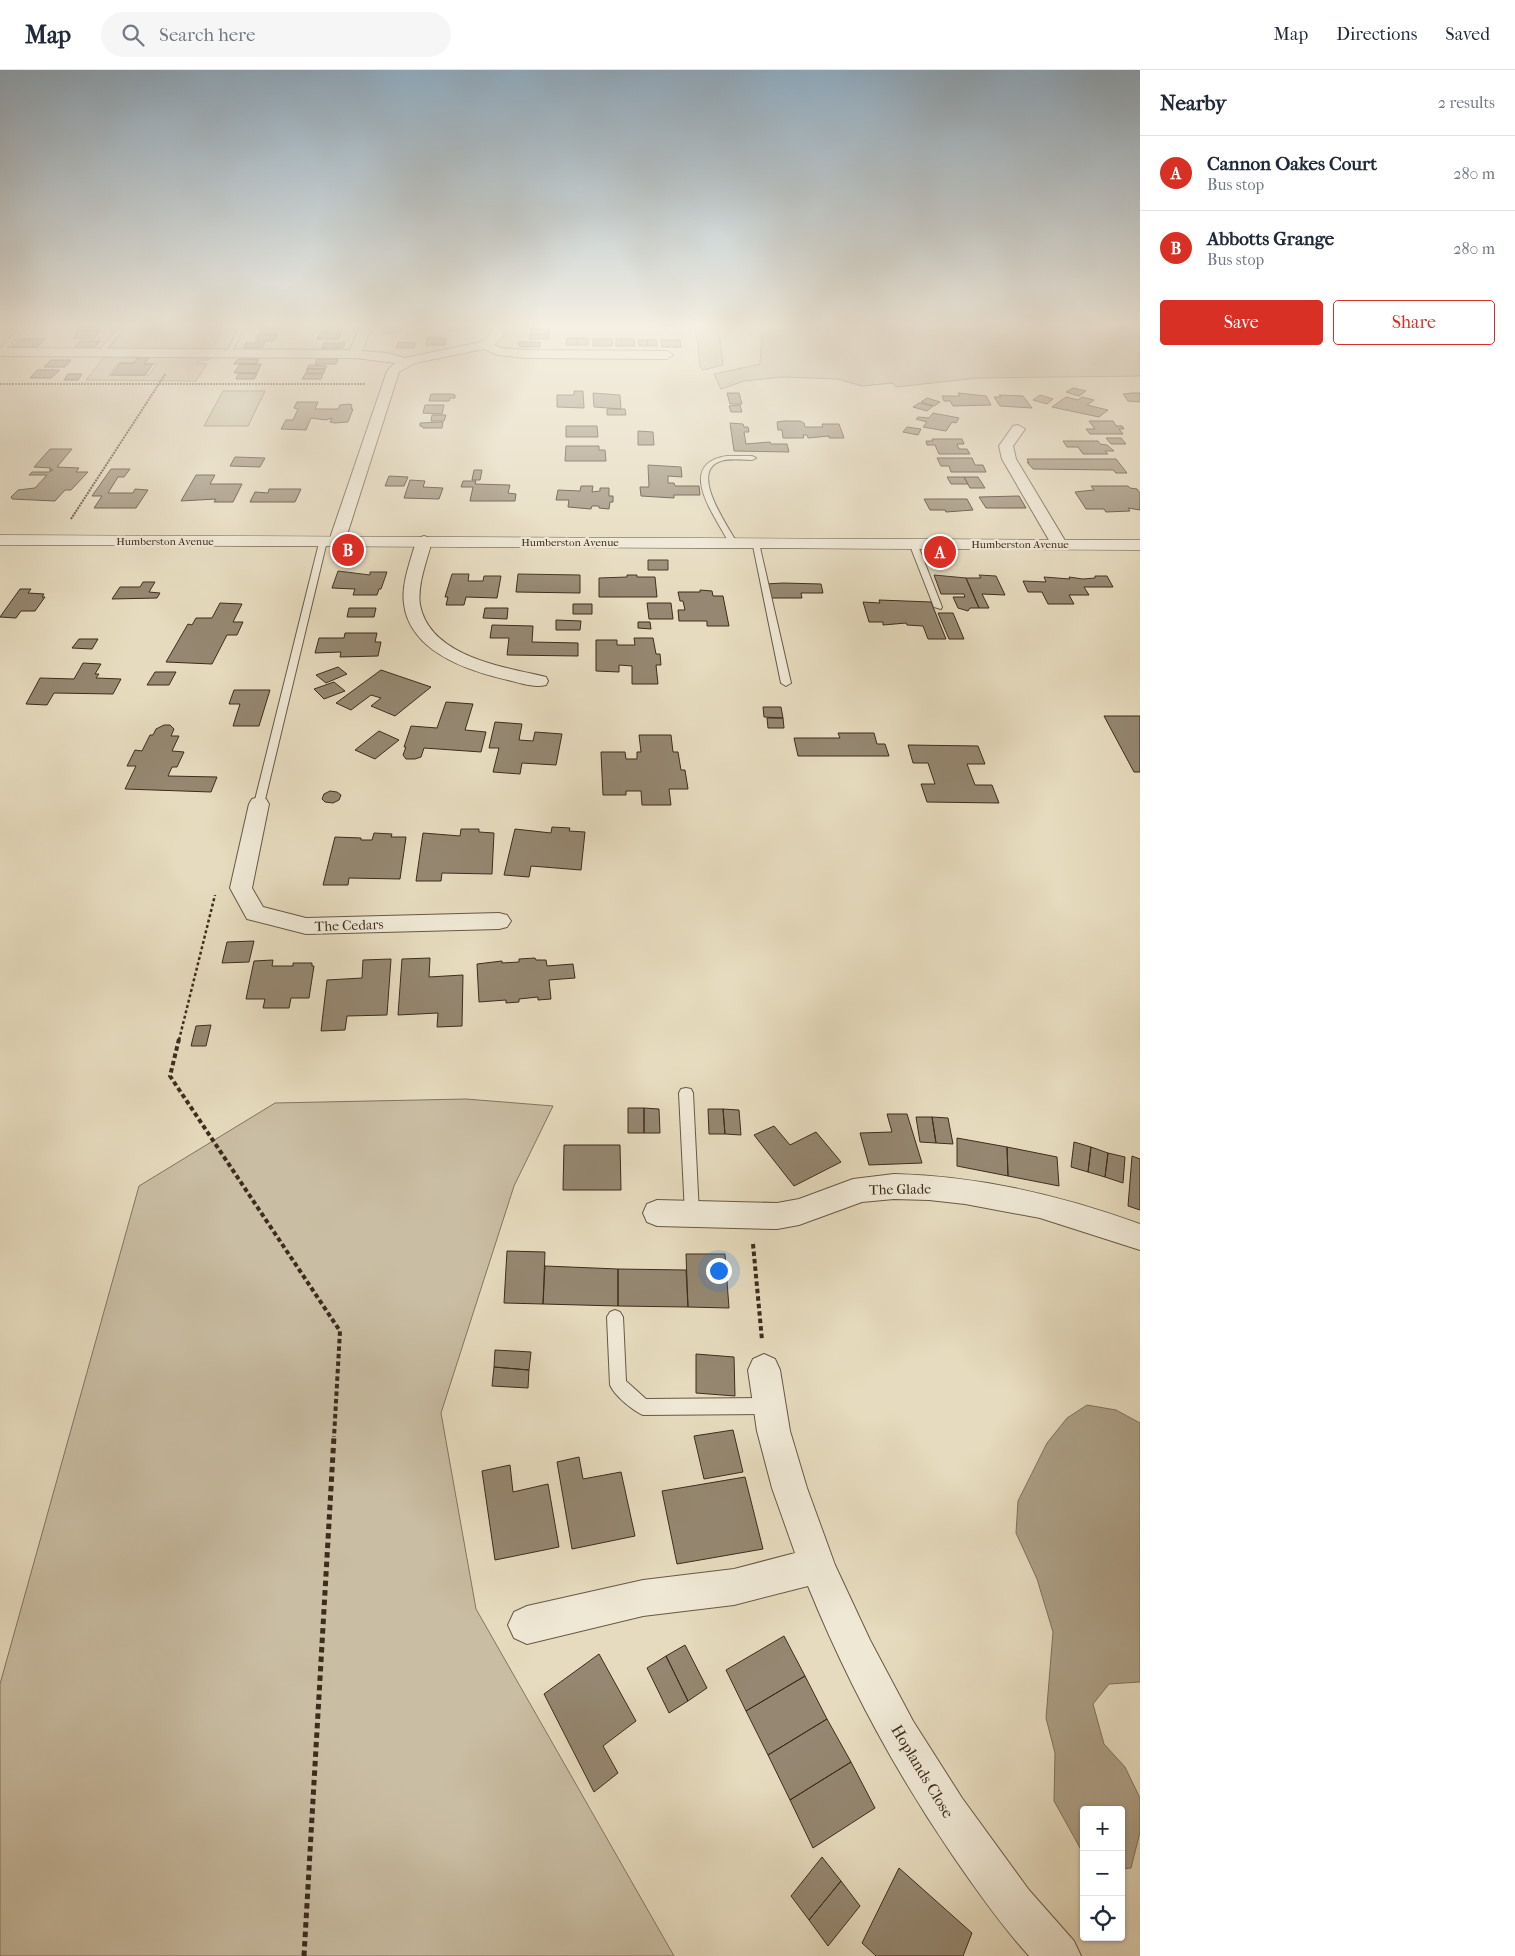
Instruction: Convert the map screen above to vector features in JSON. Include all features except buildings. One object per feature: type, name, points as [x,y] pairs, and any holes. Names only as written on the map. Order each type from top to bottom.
[{"type":"main road","name":"Humberston Avenue","points":[[0,540],[1140,545]]},
{"type":"street","points":[[330,541],[377,414]]},
{"type":"street","points":[[1018,429],[1006,446],[1009,459],[1059,544]]},
{"type":"street","points":[[424,542],[412,604],[414,615],[430,637],[442,648],[474,665],[509,676],[539,681]]},
{"type":"street","name":"The Cedars","points":[[259,804],[241,888],[256,913],[306,926],[499,921]]},
{"type":"street","name":"The Glade","points":[[658,1213],[751,1216],[788,1215],[861,1190],[935,1188],[970,1192],[1062,1212],[1106,1224],[1140,1237]]},
{"type":"street","name":"Hoplands Close","points":[[766,1388],[780,1463],[817,1566],[849,1640],[938,1800],[998,1884],[1044,1941],[1059,1956]]},
{"type":"street","points":[[527,1625],[643,1598],[734,1587],[817,1566]]},
{"type":"lane","points":[[733,542],[708,498],[705,477],[708,467],[712,462],[722,459],[752,458]]},
{"type":"lane","points":[[259,804],[330,541]]},
{"type":"lane","points":[[755,543],[786,683]]},
{"type":"lane","points":[[913,543],[938,606]]},
{"type":"lane","points":[[686,1093],[692,1214]]},
{"type":"lane","points":[[615,1317],[618,1385],[643,1407],[766,1388]]},
{"type":"path","points":[[57,540],[140,414]]},
{"type":"path","points":[[215,894],[170,1076],[340,1331],[304,1956]]},
{"type":"path","points":[[751,1216],[766,1388]]},
{"type":"shaded area","points":[[211,414],[254,414],[248,426],[204,426]]},
{"type":"shaded area","points":[[466,1099],[553,1106],[514,1186],[441,1413],[476,1609],[674,1956],[0,1956],[0,1684],[139,1186],[275,1103]]},
{"type":"shaded area","points":[[1087,1405],[1116,1410],[1140,1423],[1140,1682],[1109,1684],[1093,1704],[1104,1744],[1125,1767],[1140,1798],[1140,1832],[1131,1868],[1125,1869],[1125,1806],[1080,1806],[1080,1848],[1054,1801],[1055,1753],[1046,1718],[1053,1632],[1037,1579],[1016,1533],[1018,1501],[1047,1443],[1067,1418]]},
{"type":"place","name":"Abbotts Grange","points":[[348,550]]},
{"type":"place","name":"Cannon Oakes Court","points":[[940,552]]}]
